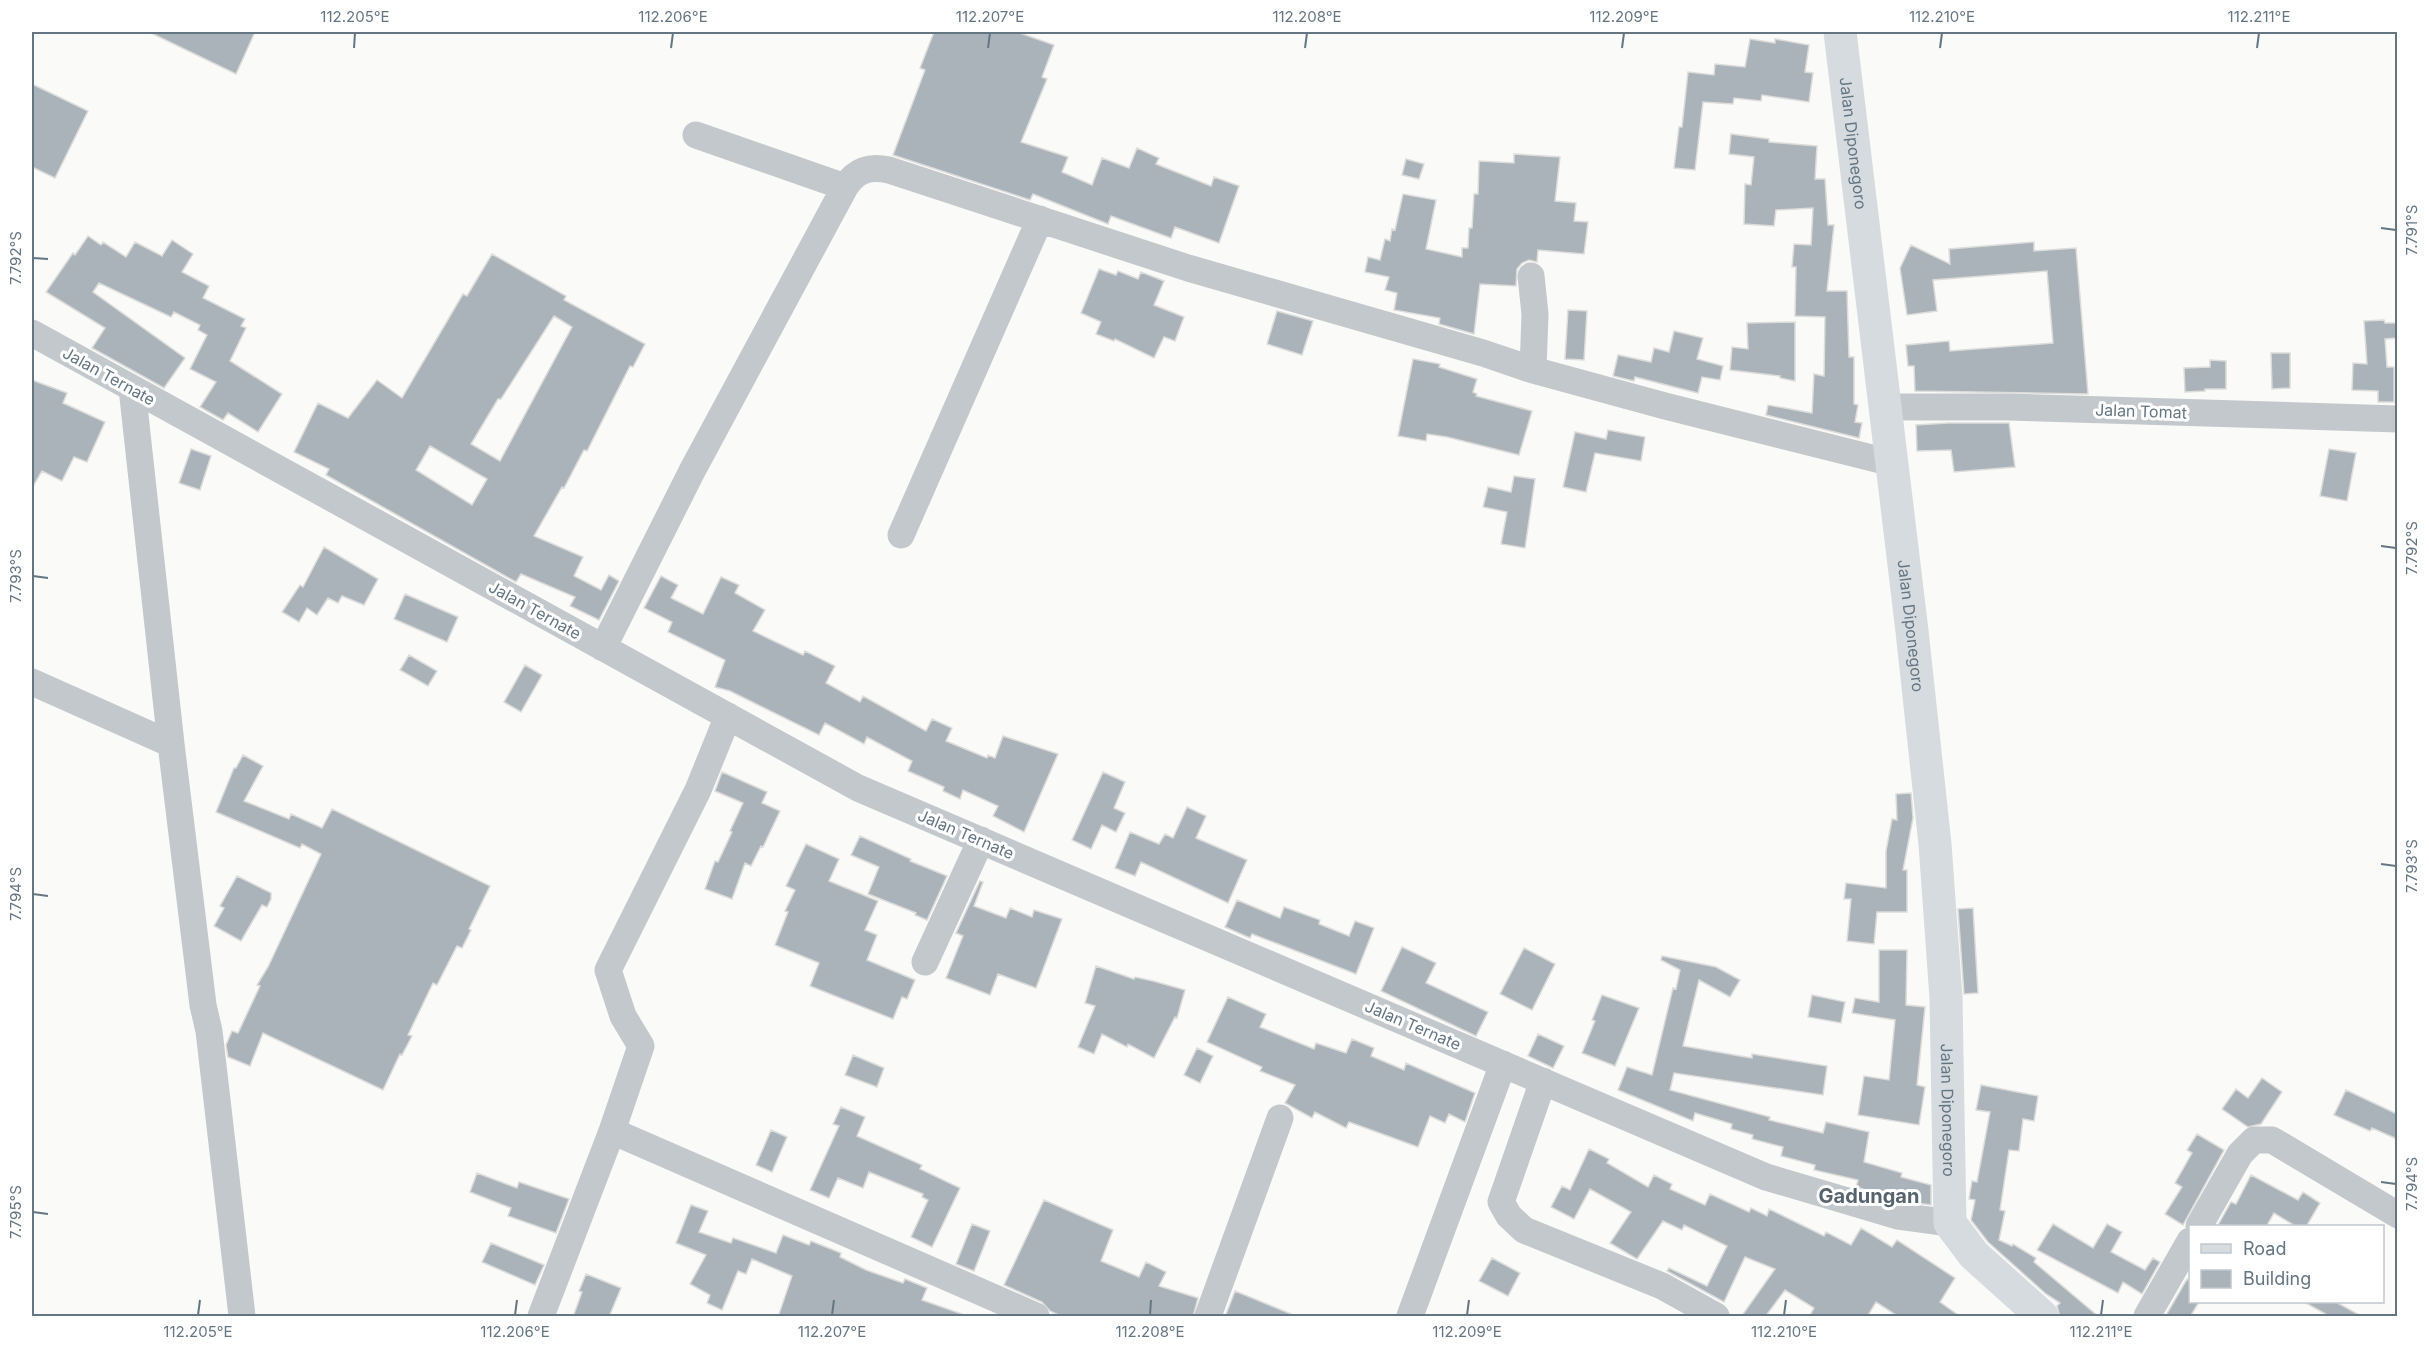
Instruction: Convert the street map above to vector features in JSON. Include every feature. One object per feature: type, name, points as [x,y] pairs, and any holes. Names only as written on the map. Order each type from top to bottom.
[{"type":"main road","name":"Jalan Diponegoro","points":[[1840,32],[1935,844],[1947,998],[1950,1223]]},
{"type":"main road","points":[[1950,1223],[1974,1255],[2042,1317]]},
{"type":"street","points":[[696,135],[845,187]]},
{"type":"street","points":[[603,648],[692,471],[845,187],[851,178],[863,169],[880,168],[1188,268],[1483,353],[1533,370],[1892,463]]},
{"type":"street","points":[[901,535],[1040,219]]},
{"type":"street","points":[[1531,276],[1535,314],[1533,370]]},
{"type":"street","name":"Jalan Ternate","points":[[32,333],[858,788],[1766,1177],[1898,1216],[1950,1223]]},
{"type":"street","points":[[132,388],[171,744],[203,1005],[210,1043],[242,1317]]},
{"type":"street","name":"Jalan Tomat","points":[[1885,407],[2008,407],[2397,419]]},
{"type":"street","points":[[32,682],[171,744]]},
{"type":"street","points":[[541,1317],[612,1131],[641,1046],[623,1016],[608,970],[698,790],[728,716]]},
{"type":"street","points":[[925,962],[981,840]]},
{"type":"street","points":[[1410,1317],[1503,1064]]},
{"type":"street","points":[[1544,1082],[1501,1202],[1509,1216],[1524,1230],[1662,1286],[1716,1317]]},
{"type":"street","points":[[1208,1317],[1280,1118]]},
{"type":"street","points":[[612,1131],[1036,1317]]},
{"type":"street","points":[[2200,1225],[2240,1154],[2254,1140],[2272,1140],[2397,1215]]},
{"type":"street","points":[[2147,1317],[2189,1243]]},
{"type":"building","points":[[149,32],[255,32],[236,74]]},
{"type":"building","points":[[934,32],[1017,32],[1054,45],[1042,77],[1047,79],[1021,142],[1068,157],[1062,172],[1092,185],[1102,158],[1129,168],[1137,148],[1159,158],[1156,164],[1211,186],[1214,177],[1239,186],[1219,243],[1175,227],[1171,238],[1111,216],[1108,224],[1033,194],[1030,200],[893,155],[925,70],[920,68]]},
{"type":"building","points":[[1750,39],[1775,43],[1775,39],[1809,45],[1805,72],[1813,73],[1809,102],[1762,95],[1761,101],[1734,98],[1733,104],[1703,102],[1695,170],[1674,168],[1679,127],[1682,127],[1688,72],[1714,75],[1715,64],[1745,67]]},
{"type":"building","points":[[32,84],[88,111],[55,178],[32,167]]},
{"type":"building","points":[[1731,134],[1769,139],[1769,142],[1817,146],[1815,179],[1825,179],[1828,225],[1834,225],[1827,291],[1847,291],[1849,357],[1854,357],[1854,404],[1858,405],[1855,422],[1862,423],[1859,438],[1766,415],[1768,405],[1812,413],[1814,374],[1824,376],[1825,317],[1795,316],[1796,267],[1792,267],[1794,244],[1811,245],[1813,208],[1776,210],[1774,226],[1744,224],[1745,184],[1751,185],[1754,157],[1729,154]]},
{"type":"building","points":[[1514,154],[1560,157],[1555,201],[1576,203],[1574,221],[1588,222],[1584,254],[1538,250],[1537,262],[1529,260],[1517,269],[1516,286],[1480,284],[1474,334],[1439,324],[1440,318],[1394,310],[1397,293],[1385,290],[1389,277],[1365,272],[1368,257],[1380,260],[1385,239],[1390,241],[1392,229],[1395,230],[1403,194],[1436,200],[1426,249],[1462,257],[1462,248],[1468,248],[1469,228],[1472,228],[1474,194],[1478,194],[1479,161],[1514,163]]},
{"type":"building","points":[[1406,159],[1424,164],[1419,179],[1402,175]]},
{"type":"building","points":[[88,236],[101,245],[103,242],[126,257],[135,242],[162,256],[172,240],[193,254],[182,272],[209,286],[203,298],[245,319],[241,326],[246,328],[230,361],[282,394],[258,432],[228,413],[223,420],[200,407],[216,382],[190,369],[207,335],[198,330],[200,325],[174,312],[171,317],[99,283],[93,292],[185,358],[164,388],[92,348],[105,328],[46,292],[73,253],[75,255]]},
{"type":"building","points":[[2034,242],[2034,251],[2076,248],[2088,394],[1915,391],[1914,366],[1908,366],[1906,345],[1949,341],[1950,351],[2053,343],[2047,271],[1933,280],[1937,311],[1907,315],[1900,268],[1911,245],[1950,264],[1949,249]]},
{"type":"building","points":[[492,254],[566,296],[564,300],[645,344],[633,367],[630,366],[587,451],[584,450],[564,488],[562,487],[534,536],[583,557],[574,576],[601,590],[609,575],[619,581],[599,620],[570,606],[575,597],[521,574],[516,582],[326,475],[329,469],[294,452],[318,403],[348,418],[377,380],[402,398],[463,294],[467,296]],"holes":[[[554,316],[572,327],[500,461],[471,444],[498,399],[501,399]],[[430,446],[487,479],[472,505],[416,470]]]},
{"type":"building","points":[[1099,269],[1116,275],[1118,271],[1138,279],[1141,272],[1164,281],[1154,305],[1184,317],[1175,341],[1164,337],[1154,358],[1115,339],[1114,341],[1096,334],[1101,322],[1081,313]]},
{"type":"building","points":[[1568,310],[1587,311],[1584,360],[1565,359]]},
{"type":"building","points":[[1277,311],[1313,321],[1302,355],[1267,344]]},
{"type":"building","points":[[2384,320],[2385,323],[2397,323],[2397,338],[2385,339],[2387,367],[2394,367],[2394,402],[2378,402],[2378,391],[2352,390],[2353,363],[2367,364],[2364,321]]},
{"type":"building","points":[[1795,322],[1795,381],[1780,378],[1780,376],[1730,370],[1732,347],[1748,349],[1747,323]]},
{"type":"building","points":[[1674,331],[1703,338],[1697,359],[1723,366],[1720,380],[1702,377],[1698,393],[1635,377],[1634,381],[1613,376],[1618,355],[1651,362],[1654,348],[1669,352]]},
{"type":"building","points":[[2271,353],[2290,353],[2290,388],[2272,389]]},
{"type":"building","points":[[1413,359],[1440,364],[1439,367],[1477,379],[1473,392],[1477,394],[1476,396],[1532,411],[1519,455],[1447,437],[1427,434],[1426,441],[1398,436]]},
{"type":"building","points":[[2210,360],[2226,361],[2226,389],[2185,392],[2184,368],[2210,367]]},
{"type":"building","points":[[32,380],[67,393],[63,403],[105,422],[87,462],[74,457],[62,481],[42,471],[32,488]]},
{"type":"building","points":[[2009,423],[2015,467],[1954,472],[1951,450],[1917,451],[1916,425]]},
{"type":"building","points":[[1608,430],[1645,437],[1641,461],[1595,453],[1586,492],[1563,487],[1575,432],[1606,439]]},
{"type":"building","points":[[191,449],[211,456],[200,490],[179,483]]},
{"type":"building","points":[[2329,449],[2356,453],[2347,501],[2320,496]]},
{"type":"building","points":[[1514,476],[1535,479],[1525,548],[1501,544],[1507,512],[1483,507],[1488,487],[1511,492]]},
{"type":"building","points":[[324,547],[378,579],[364,605],[342,596],[338,603],[328,598],[317,615],[307,608],[299,622],[282,612],[300,585],[303,587]]},
{"type":"building","points":[[661,576],[678,585],[671,598],[703,614],[721,577],[739,585],[735,593],[765,610],[753,631],[803,655],[805,651],[835,666],[826,683],[860,702],[863,696],[926,731],[932,719],[952,728],[946,741],[987,758],[988,755],[995,758],[1003,736],[1058,754],[1024,832],[993,816],[998,806],[963,790],[960,799],[943,791],[944,787],[908,771],[912,761],[867,737],[864,744],[825,723],[819,735],[730,691],[715,687],[725,660],[668,632],[672,622],[644,608]]},
{"type":"building","points":[[405,594],[458,617],[447,642],[394,619]]},
{"type":"building","points":[[409,655],[437,671],[428,686],[400,670]]},
{"type":"building","points":[[525,665],[542,675],[521,712],[504,702]]},
{"type":"building","points":[[243,755],[263,766],[244,801],[289,819],[291,814],[322,828],[332,809],[490,886],[462,948],[457,946],[437,985],[433,983],[408,1035],[412,1036],[402,1055],[400,1054],[383,1090],[263,1033],[250,1066],[228,1057],[226,1045],[232,1031],[238,1033],[260,986],[257,985],[268,967],[321,854],[302,844],[300,848],[216,812],[234,768]]},
{"type":"building","points":[[722,772],[767,792],[762,803],[780,811],[751,866],[745,863],[732,899],[705,889],[715,861],[718,862],[743,803],[715,791]]},
{"type":"building","points":[[1103,772],[1125,782],[1114,808],[1125,813],[1116,832],[1102,825],[1091,849],[1072,840]]},
{"type":"building","points":[[1911,793],[1913,818],[1903,870],[1907,870],[1907,912],[1877,912],[1874,944],[1847,941],[1851,899],[1844,899],[1846,883],[1886,888],[1886,851],[1892,819],[1897,820],[1896,794]]},
{"type":"building","points":[[1187,807],[1206,816],[1196,838],[1247,860],[1228,903],[1141,862],[1135,876],[1115,868],[1130,832],[1159,844],[1165,834],[1173,838]]},
{"type":"building","points":[[860,836],[911,859],[910,861],[947,876],[927,920],[915,915],[916,913],[868,894],[879,867],[851,855]]},
{"type":"building","points":[[806,844],[839,859],[829,881],[878,901],[865,930],[877,935],[867,960],[915,980],[907,999],[902,997],[893,1019],[810,986],[819,963],[775,945],[788,912],[785,911],[795,890],[786,886]]},
{"type":"building","points":[[237,876],[271,893],[267,907],[262,905],[241,941],[214,926],[224,908],[220,906]]},
{"type":"building","points":[[980,881],[983,882],[974,906],[1006,918],[1010,908],[1032,917],[1034,910],[1062,919],[1036,988],[998,974],[990,995],[946,978],[963,936],[956,933]]},
{"type":"building","points":[[1237,900],[1280,918],[1284,907],[1320,920],[1319,924],[1349,936],[1355,921],[1374,928],[1356,974],[1252,934],[1250,938],[1225,927]]},
{"type":"building","points":[[1973,908],[1978,993],[1964,994],[1958,909]]},
{"type":"building","points":[[1402,947],[1436,963],[1426,983],[1488,1012],[1476,1036],[1381,991]]},
{"type":"building","points":[[1524,948],[1555,964],[1532,1010],[1500,994]]},
{"type":"building","points":[[1879,950],[1907,950],[1906,1005],[1925,1007],[1917,1085],[1925,1087],[1919,1125],[1858,1115],[1864,1076],[1889,1080],[1895,1020],[1852,1013],[1855,998],[1879,1002]]},
{"type":"building","points":[[1662,956],[1716,967],[1740,980],[1730,997],[1699,980],[1683,1046],[1752,1058],[1752,1054],[1827,1066],[1823,1095],[1674,1073],[1670,1090],[1770,1117],[1769,1120],[1823,1133],[1826,1122],[1869,1132],[1864,1162],[1902,1173],[1901,1177],[1931,1185],[1931,1205],[1902,1201],[1856,1187],[1858,1180],[1814,1170],[1815,1165],[1781,1156],[1783,1147],[1752,1139],[1753,1135],[1731,1129],[1732,1124],[1695,1113],[1693,1121],[1618,1090],[1627,1067],[1652,1075],[1673,988],[1676,989],[1680,970],[1661,960]]},
{"type":"building","points":[[1096,966],[1134,979],[1135,977],[1185,990],[1177,1018],[1175,1017],[1154,1058],[1128,1044],[1127,1047],[1102,1034],[1094,1054],[1078,1047],[1095,1006],[1085,1003]]},
{"type":"building","points":[[1602,995],[1639,1008],[1615,1066],[1582,1053],[1595,1021],[1592,1020]]},
{"type":"building","points":[[1812,995],[1845,1002],[1841,1023],[1808,1017]]},
{"type":"building","points":[[1228,997],[1266,1014],[1260,1027],[1314,1049],[1316,1043],[1346,1053],[1352,1039],[1374,1048],[1371,1056],[1404,1070],[1406,1063],[1475,1093],[1465,1122],[1449,1114],[1445,1123],[1430,1116],[1418,1147],[1349,1122],[1346,1128],[1315,1112],[1312,1118],[1285,1103],[1295,1085],[1260,1071],[1262,1067],[1207,1042]]},
{"type":"building","points":[[1538,1034],[1564,1046],[1553,1068],[1528,1056]]},
{"type":"building","points":[[1197,1048],[1213,1056],[1200,1083],[1184,1075]]},
{"type":"building","points":[[853,1055],[884,1068],[877,1087],[845,1075]]},
{"type":"building","points":[[2262,1078],[2282,1092],[2261,1124],[2248,1127],[2222,1109],[2236,1089],[2248,1098]]},
{"type":"building","points":[[1981,1085],[2038,1096],[2034,1121],[2023,1119],[2019,1151],[2009,1150],[2000,1210],[2005,1211],[1999,1240],[2012,1246],[2013,1244],[2036,1258],[2034,1262],[2099,1317],[2060,1317],[2057,1306],[2060,1303],[2046,1294],[1988,1242],[1971,1220],[1975,1200],[1969,1199],[1972,1181],[1977,1182],[1990,1112],[1976,1110]]},
{"type":"building","points":[[2346,1090],[2397,1114],[2397,1139],[2372,1128],[2370,1131],[2334,1115]]},
{"type":"building","points":[[841,1107],[865,1117],[857,1136],[922,1165],[920,1169],[960,1188],[932,1247],[911,1237],[928,1200],[922,1197],[923,1194],[869,1172],[863,1188],[838,1178],[829,1198],[810,1190],[839,1126],[833,1124]]},
{"type":"building","points":[[771,1130],[787,1137],[772,1172],[756,1165]]},
{"type":"building","points":[[2197,1134],[2224,1150],[2183,1225],[2165,1214],[2182,1187],[2175,1183],[2192,1153],[2187,1150]]},
{"type":"building","points":[[1589,1149],[1609,1159],[1607,1163],[1648,1187],[1654,1175],[1672,1184],[1670,1189],[1705,1205],[1710,1194],[1749,1212],[1751,1208],[1767,1216],[1769,1209],[1824,1236],[1826,1232],[1851,1245],[1861,1228],[1892,1247],[1897,1240],[1955,1278],[1940,1302],[1961,1317],[1899,1317],[1876,1302],[1867,1317],[1809,1317],[1814,1308],[1785,1290],[1765,1317],[1741,1317],[1775,1269],[1745,1257],[1724,1302],[1667,1271],[1669,1268],[1707,1286],[1727,1246],[1684,1225],[1682,1230],[1663,1221],[1637,1259],[1610,1243],[1631,1212],[1590,1189],[1574,1219],[1551,1207],[1562,1186],[1570,1190]]},
{"type":"building","points":[[477,1173],[517,1188],[519,1182],[569,1199],[556,1233],[508,1216],[511,1208],[470,1192]]},
{"type":"building","points":[[2251,1175],[2298,1200],[2303,1192],[2320,1203],[2307,1225],[2294,1225],[2274,1213],[2267,1225],[2218,1225],[2231,1202],[2236,1204]]},
{"type":"building","points":[[1044,1200],[1113,1230],[1101,1261],[1139,1277],[1146,1262],[1166,1272],[1159,1286],[1198,1298],[1193,1317],[1063,1317],[1050,1311],[1042,1302],[1004,1285]]},
{"type":"building","points":[[691,1205],[708,1211],[699,1232],[731,1243],[733,1238],[776,1253],[783,1235],[809,1245],[811,1241],[841,1253],[840,1257],[866,1270],[903,1283],[905,1279],[927,1288],[922,1300],[962,1314],[962,1317],[778,1317],[792,1276],[752,1259],[746,1274],[738,1271],[722,1310],[707,1303],[710,1295],[690,1284],[706,1255],[676,1243]]},
{"type":"building","points":[[972,1224],[990,1231],[974,1271],[956,1264]]},
{"type":"building","points":[[2053,1224],[2093,1248],[2107,1224],[2122,1232],[2111,1252],[2145,1270],[2153,1258],[2160,1262],[2142,1294],[2123,1282],[2118,1293],[2037,1250]]},
{"type":"building","points":[[491,1243],[544,1265],[535,1285],[482,1262]]},
{"type":"building","points":[[1492,1258],[1520,1273],[1508,1296],[1479,1281]]},
{"type":"building","points":[[586,1274],[621,1288],[609,1317],[573,1317]]},
{"type":"building","points":[[2187,1279],[2189,1280],[2189,1303],[2198,1303],[2190,1317],[2165,1317]]},
{"type":"building","points":[[1235,1291],[1296,1316],[1296,1317],[1225,1317]]},
{"type":"building","points":[[2306,1303],[2338,1303],[2363,1317],[2331,1317]]},
{"type":"district","name":"Gadungan","points":[[1869,1196]]}]
